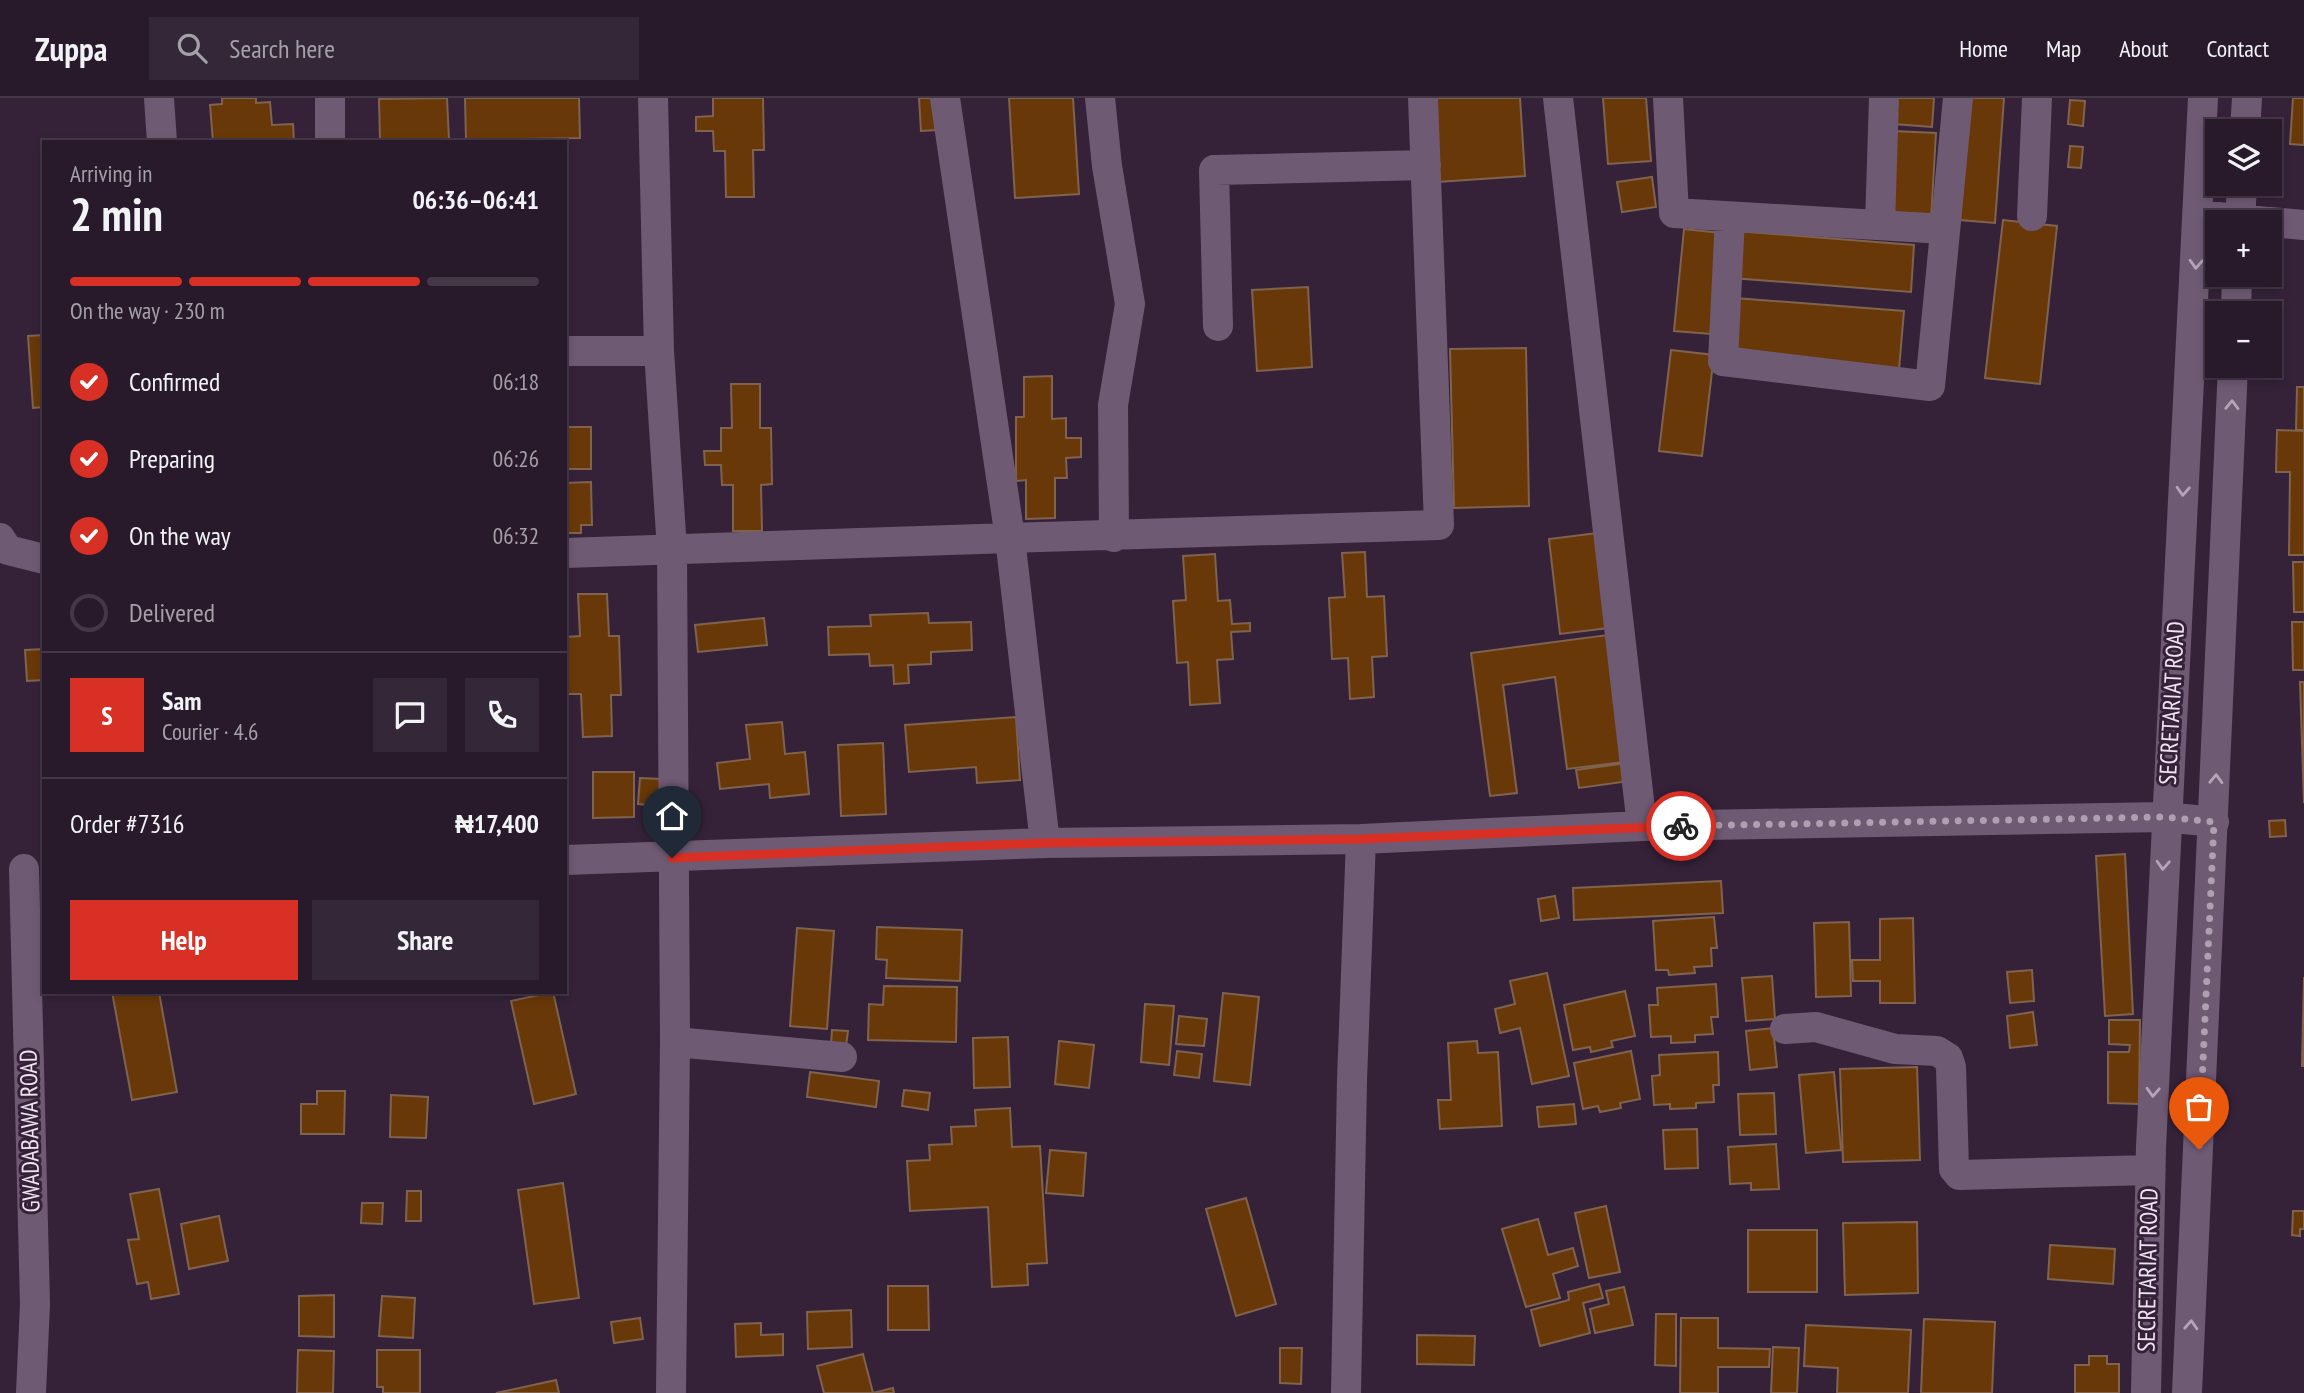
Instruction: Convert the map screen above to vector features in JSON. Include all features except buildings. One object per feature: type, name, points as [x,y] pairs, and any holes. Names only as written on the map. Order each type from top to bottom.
[{"type":"street","points":[[159,98],[162,140]]},
{"type":"street","points":[[330,98],[330,140]]},
{"type":"street","points":[[653,98],[659,351],[672,550],[675,1042],[671,1393]]},
{"type":"street","points":[[945,98],[1010,538],[1045,843]]},
{"type":"street","points":[[1100,98],[1107,166],[1130,303],[1113,405],[1114,537]]},
{"type":"street","points":[[567,553],[1439,525],[1423,98]]},
{"type":"street","points":[[1558,98],[1642,826]]},
{"type":"street","points":[[1668,98],[1674,213],[1945,229]]},
{"type":"street","points":[[1880,225],[1884,98]]},
{"type":"street","points":[[1730,218],[1723,362],[1930,386],[1958,98]]},
{"type":"street","points":[[2032,216],[2037,98]]},
{"type":"street","name":"SECRETARIAT ROAD","points":[[2146,1393],[2150,1170],[2165,817],[2203,98]]},
{"type":"street","points":[[2246,119],[2247,98]]},
{"type":"street","points":[[1218,326],[1214,170],[1426,165]]},
{"type":"street","points":[[2198,215],[2205,216]]},
{"type":"street","points":[[2282,224],[2304,225]]},
{"type":"street","points":[[567,351],[659,351]]},
{"type":"street","name":"SECRETARIAT ROAD","points":[[2188,1393],[2233,378]]},
{"type":"street","points":[[0,538],[8,550],[42,558]]},
{"type":"street","points":[[567,860],[1045,843],[1361,839],[1642,826],[2165,817],[2214,822]]},
{"type":"street","points":[[1346,1393],[1352,1080],[1361,839]]},
{"type":"street","name":"GWADABAWA ROAD","points":[[22,869],[34,1290],[31,1393]]},
{"type":"street","points":[[1785,1029],[1816,1027],[1895,1049],[1937,1051],[1948,1058],[1951,1067],[1954,1169],[1959,1175],[2150,1170]]},
{"type":"street","points":[[675,1042],[842,1057]]},
{"type":"way so far","points":[[1681,826],[2165,817],[2214,822],[2199,1149]]},
{"type":"route","points":[[672,858],[1045,843],[1361,839],[1681,826]]}]
